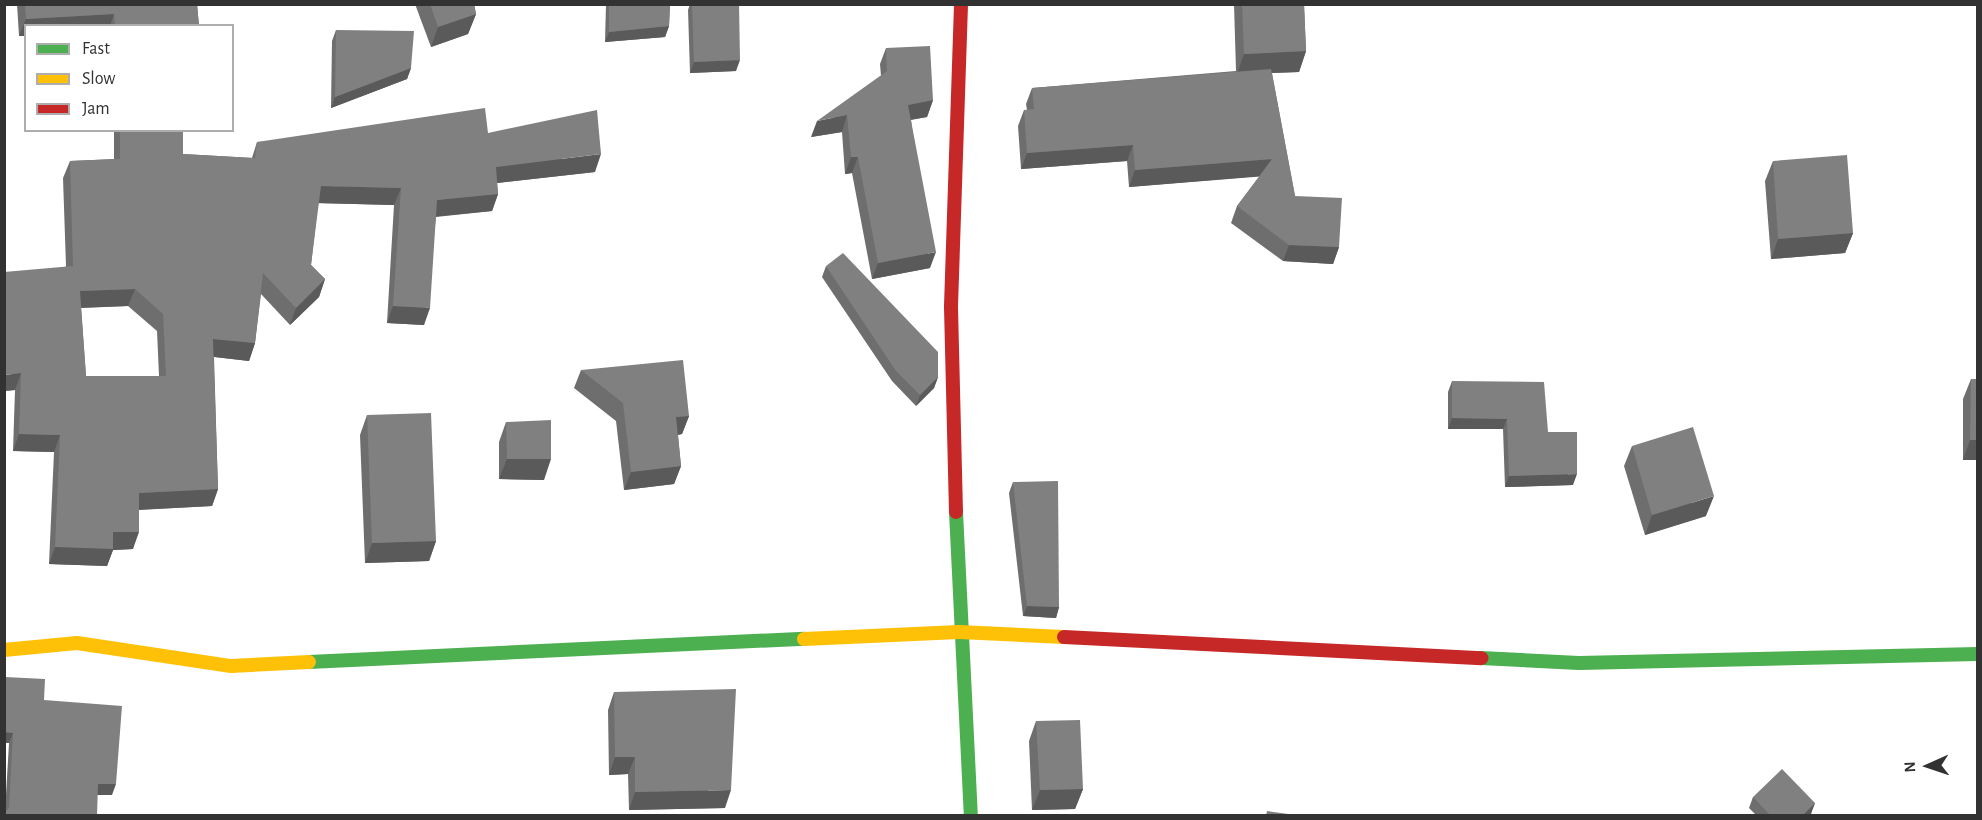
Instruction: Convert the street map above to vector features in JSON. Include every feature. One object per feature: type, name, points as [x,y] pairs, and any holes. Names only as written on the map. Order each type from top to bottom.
[{"type":"street","points":[[961,4],[951,306],[959,632],[971,816]]},
{"type":"street","points":[[4,650],[77,644],[231,666],[959,632],[1579,663],[1977,654]]},
{"type":"building","points":[[25,4],[197,4],[199,24],[115,24],[114,14],[26,19]]},
{"type":"building","points":[[430,4],[474,4],[476,14],[438,27]]},
{"type":"building","points":[[609,4],[670,4],[669,26],[609,32]]},
{"type":"building","points":[[692,4],[739,4],[740,60],[694,62]]},
{"type":"building","points":[[1242,4],[1304,4],[1306,51],[1244,54]]},
{"type":"building","points":[[336,30],[414,31],[411,68],[335,97]]},
{"type":"building","points":[[930,46],[933,100],[908,105],[936,252],[878,263],[858,157],[851,157],[847,115],[817,121],[887,71],[886,48]]},
{"type":"building","points":[[1271,69],[1295,196],[1342,198],[1339,247],[1289,245],[1237,206],[1272,159],[1135,170],[1133,145],[1027,153],[1024,110],[1034,109],[1032,88]]},
{"type":"building","points":[[485,108],[488,133],[597,110],[601,154],[496,167],[498,194],[437,200],[430,308],[393,306],[401,188],[321,186],[311,265],[325,279],[296,308],[263,273],[255,343],[213,339],[218,489],[139,493],[139,532],[113,532],[113,549],[55,547],[60,435],[19,434],[21,373],[4,375],[4,272],[73,266],[70,161],[120,159],[120,132],[183,132],[183,154],[255,158],[257,142]],"holes":[[[135,289],[163,314],[166,376],[86,376],[80,291]]]},
{"type":"building","points":[[1847,155],[1853,233],[1778,239],[1773,161]]},
{"type":"building","points":[[843,253],[938,352],[938,377],[920,395],[896,371],[826,266]]},
{"type":"building","points":[[683,360],[689,416],[676,417],[681,466],[631,472],[623,403],[581,370]]},
{"type":"building","points":[[1971,379],[1977,379],[1977,440],[1970,440]]},
{"type":"building","points":[[1452,381],[1544,382],[1548,432],[1577,432],[1577,474],[1509,476],[1507,419],[1452,418]]},
{"type":"building","points":[[431,413],[436,541],[372,543],[367,415]]},
{"type":"building","points":[[551,420],[551,459],[507,459],[506,422]]},
{"type":"building","points":[[1693,427],[1714,496],[1652,515],[1632,446]]},
{"type":"building","points":[[1058,481],[1059,607],[1027,606],[1013,482]]},
{"type":"building","points":[[5,677],[45,679],[44,700],[122,706],[116,784],[98,784],[97,816],[4,816],[9,808],[13,733],[4,732]]},
{"type":"building","points":[[736,689],[731,790],[635,792],[635,757],[615,757],[614,692]]},
{"type":"building","points":[[1080,720],[1083,789],[1040,790],[1036,721]]},
{"type":"building","points":[[1782,769],[1815,803],[1802,816],[1771,816],[1753,797]]},
{"type":"building","points":[[1267,811],[1303,816],[1266,816]]},
{"type":"traffic: fast","points":[[956,512],[971,816]]},
{"type":"traffic: fast","points":[[309,662],[804,639]]},
{"type":"traffic: fast","points":[[1481,658],[1579,663],[1978,654]]},
{"type":"traffic: slow","points":[[804,639],[959,632],[1064,637]]},
{"type":"traffic: slow","points":[[4,650],[77,643],[231,666],[309,662]]},
{"type":"traffic: jam","points":[[956,512],[951,306],[961,4]]},
{"type":"traffic: jam","points":[[1064,637],[1481,658]]}]
